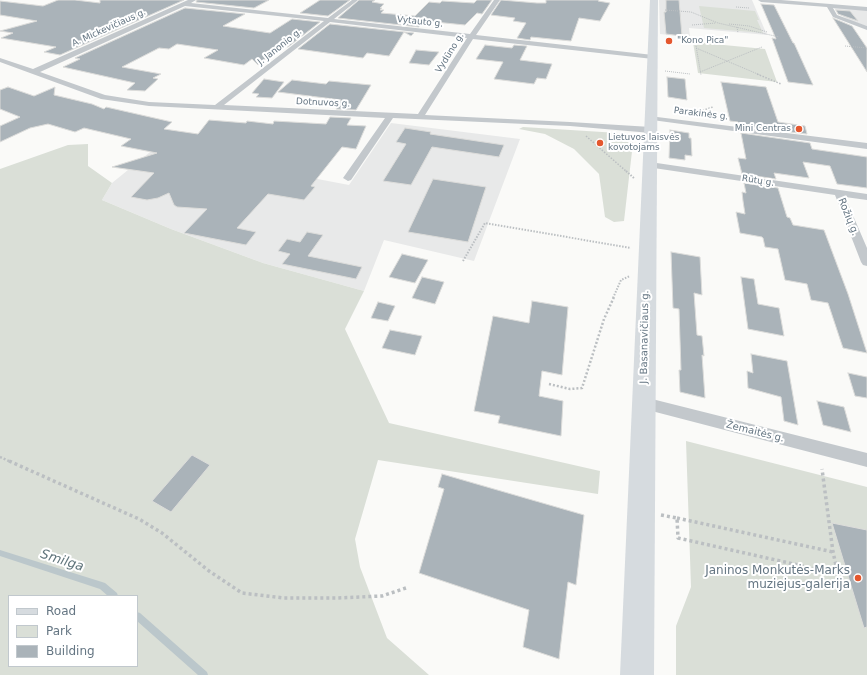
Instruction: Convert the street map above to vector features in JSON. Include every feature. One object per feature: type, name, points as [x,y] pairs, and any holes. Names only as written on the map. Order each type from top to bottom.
[{"type":"main road","name":"J. Basanavičiaus g.","points":[[637,675],[654,4]]},
{"type":"street","name":"A. Mickevičiaus g.","points":[[33,72],[193,0]]},
{"type":"street","name":"J. Janonio g.","points":[[216,108],[355,0]]},
{"type":"street","name":"Vydūno g.","points":[[420,117],[471,37],[497,0]]},
{"type":"street","points":[[761,0],[867,9]]},
{"type":"street","name":"Vytauto g.","points":[[185,4],[471,37],[653,64]]},
{"type":"street","points":[[828,5],[835,16],[867,28]]},
{"type":"street","name":"Dotnuvos g.","points":[[0,60],[98,95],[121,100],[216,108],[390,116],[570,124],[651,124]]},
{"type":"street","points":[[348,178],[390,116]]},
{"type":"street","name":"Parakinės g.","points":[[651,124],[867,146]]},
{"type":"street","name":"Rūtų g.","points":[[650,165],[867,197]]},
{"type":"street","name":"Rožių g.","points":[[839,193],[867,262]]},
{"type":"street","name":"Žemaitės g.","points":[[644,404],[867,460]]},
{"type":"path","points":[[654,4],[690,12],[718,23],[775,35]]},
{"type":"path","points":[[736,7],[749,8]]},
{"type":"path","points":[[692,25],[718,23],[749,26],[779,37]]},
{"type":"path","points":[[737,27],[738,33]]},
{"type":"path","points":[[695,40],[701,75]]},
{"type":"path","points":[[845,46],[867,48]]},
{"type":"path","points":[[700,72],[762,47]]},
{"type":"path","points":[[696,48],[781,84]]},
{"type":"path","points":[[653,64],[690,74]]},
{"type":"path","points":[[570,124],[606,151],[649,193]]},
{"type":"path","points":[[463,261],[485,223],[648,251]]},
{"type":"path","points":[[549,384],[570,389],[582,388],[604,319],[621,280],[629,276],[647,278]]},
{"type":"path","points":[[0,457],[139,519],[162,533],[209,571],[242,593],[284,598],[337,598],[382,596],[406,588]]},
{"type":"path","points":[[677,518],[678,538],[838,574],[833,552],[822,468]]},
{"type":"path","points":[[641,511],[833,552]]},
{"type":"shaded area","points":[[659,0],[752,0],[767,35],[689,28],[690,37],[660,34]]},
{"type":"shaded area","points":[[833,7],[867,10],[867,26],[851,21],[840,15]]},
{"type":"shaded area","points":[[391,123],[520,139],[474,261],[384,240],[364,291],[263,263],[171,229],[102,200],[112,183],[155,148],[349,185]]},
{"type":"green space","points":[[699,6],[755,11],[763,33],[704,28]]},
{"type":"green space","points":[[693,42],[765,49],[777,82],[698,73]]},
{"type":"green space","points":[[523,127],[634,134],[624,221],[614,222],[605,217],[599,174],[574,149],[545,134],[519,129]]},
{"type":"green space","points":[[88,144],[88,166],[112,183],[102,200],[171,229],[263,263],[364,291],[345,329],[389,423],[600,471],[598,494],[378,460],[355,539],[360,567],[387,638],[429,675],[0,675],[0,169],[68,145]]},
{"type":"green space","points":[[686,441],[867,487],[867,675],[676,675],[676,626],[691,587]]},
{"type":"building","points":[[58,0],[75,0],[100,3],[100,0],[184,0],[60,55],[44,52],[56,47],[1,38],[13,33],[0,31],[37,21],[0,15],[0,1],[43,6]]},
{"type":"building","points":[[197,0],[269,0],[254,8],[196,2]]},
{"type":"building","points":[[320,0],[350,0],[328,16],[300,13]]},
{"type":"building","points":[[359,0],[375,0],[372,2],[384,4],[380,8],[382,8],[380,10],[384,10],[381,13],[415,16],[429,2],[440,3],[442,1],[474,3],[477,0],[492,0],[482,14],[477,13],[465,25],[425,21],[419,27],[338,18]]},
{"type":"building","points":[[501,0],[546,3],[546,0],[599,0],[598,1],[610,3],[600,21],[579,18],[571,41],[531,37],[530,40],[517,38],[526,23],[513,21],[515,18],[491,15]]},
{"type":"building","points":[[666,0],[679,0],[682,36],[666,34],[664,12],[666,12]]},
{"type":"building","points":[[761,4],[774,5],[794,43],[813,85],[788,82],[772,38],[776,39]]},
{"type":"building","points":[[185,8],[245,14],[223,26],[270,33],[292,19],[320,22],[288,47],[282,46],[258,65],[252,59],[244,65],[204,58],[218,50],[177,44],[169,49],[159,48],[122,67],[161,74],[153,78],[158,79],[145,91],[127,90],[135,83],[63,67],[80,59],[75,58]]},
{"type":"building","points":[[836,10],[850,11],[858,21],[838,14]]},
{"type":"building","points":[[833,18],[852,26],[867,48],[867,72]]},
{"type":"building","points":[[330,24],[414,33],[411,36],[404,32],[389,56],[367,53],[363,58],[298,49]]},
{"type":"building","points":[[485,45],[512,48],[514,45],[527,46],[520,60],[552,64],[546,79],[537,78],[534,84],[494,79],[503,62],[476,59]]},
{"type":"building","points":[[416,50],[439,52],[429,65],[409,63]]},
{"type":"building","points":[[667,77],[685,79],[687,100],[668,97]]},
{"type":"building","points":[[264,79],[284,82],[272,98],[256,97],[259,94],[252,93]]},
{"type":"building","points":[[292,80],[326,84],[329,81],[371,85],[356,110],[336,109],[341,100],[278,92]]},
{"type":"building","points":[[721,82],[766,87],[778,122],[805,126],[807,134],[739,126],[738,122],[730,121]]},
{"type":"building","points":[[8,87],[34,96],[55,87],[54,95],[92,104],[104,109],[106,107],[172,122],[164,129],[198,134],[209,120],[246,123],[247,121],[273,124],[274,121],[326,124],[330,117],[351,118],[347,125],[366,126],[356,149],[342,147],[311,186],[315,187],[304,200],[268,194],[237,228],[256,232],[246,245],[184,233],[207,209],[177,207],[174,205],[169,193],[158,198],[147,200],[131,197],[154,173],[112,167],[157,153],[121,146],[131,139],[84,128],[75,132],[48,124],[30,128],[0,142],[0,126],[20,117],[0,109],[0,90]]},
{"type":"building","points":[[405,128],[431,132],[430,134],[504,145],[499,157],[432,147],[411,185],[383,181],[406,144],[396,142]]},
{"type":"building","points":[[670,130],[689,133],[689,138],[691,138],[692,156],[685,155],[685,160],[669,158]]},
{"type":"building","points":[[741,133],[810,143],[812,149],[867,157],[867,188],[837,184],[830,166],[803,162],[809,178],[774,173],[776,179],[742,174],[738,158],[746,159]]},
{"type":"building","points":[[433,179],[486,187],[468,242],[408,232]]},
{"type":"building","points":[[744,183],[778,188],[787,217],[790,218],[793,225],[824,230],[848,294],[867,353],[843,348],[828,303],[811,300],[807,284],[785,280],[778,249],[765,247],[762,237],[740,233],[736,212],[745,214],[742,192],[746,193]]},
{"type":"building","points":[[307,232],[323,235],[308,256],[362,267],[356,279],[282,264],[290,254],[278,251],[287,239],[300,242]]},
{"type":"building","points":[[671,252],[700,257],[702,295],[694,293],[697,335],[702,336],[705,398],[680,392],[679,370],[681,370],[679,309],[673,308]]},
{"type":"building","points":[[402,254],[428,260],[415,283],[389,277]]},
{"type":"building","points":[[422,277],[444,282],[435,304],[412,298]]},
{"type":"building","points":[[741,277],[754,279],[758,304],[779,308],[784,336],[748,329]]},
{"type":"building","points":[[532,301],[568,307],[562,375],[542,371],[539,396],[563,401],[561,436],[498,423],[500,416],[474,411],[493,316],[529,323]]},
{"type":"building","points":[[378,302],[395,306],[388,321],[371,318]]},
{"type":"building","points":[[390,330],[422,336],[415,355],[382,348]]},
{"type":"building","points":[[751,354],[787,361],[798,425],[784,421],[781,397],[748,388],[747,371],[753,373]]},
{"type":"building","points":[[848,373],[867,377],[867,398],[855,396]]},
{"type":"building","points":[[817,401],[844,407],[851,432],[823,425]]},
{"type":"building","points":[[192,455],[210,465],[171,512],[152,501]]},
{"type":"building","points":[[442,474],[584,515],[576,585],[568,582],[559,659],[523,647],[529,610],[419,573],[444,489],[438,487]]},
{"type":"building","name":"Janinos Monkutės-Marks muziejus-galerija","points":[[832,523],[867,530],[867,627],[864,628]]},
{"type":"waterway","name":"Smilga","points":[[0,553],[102,586],[113,595]]},
{"type":"waterway","name":"Smilga","points":[[138,617],[204,675]]},
{"type":"place","name":"\"Kono Pica\"","points":[[669,41]]},
{"type":"place","name":"Mini Centras","points":[[799,129]]},
{"type":"place","name":"Lietuvos laisvės kovotojams","points":[[600,143]]},
{"type":"place","name":"Janinos Monkutės-Marks muziejus-galerija","points":[[858,578]]}]
